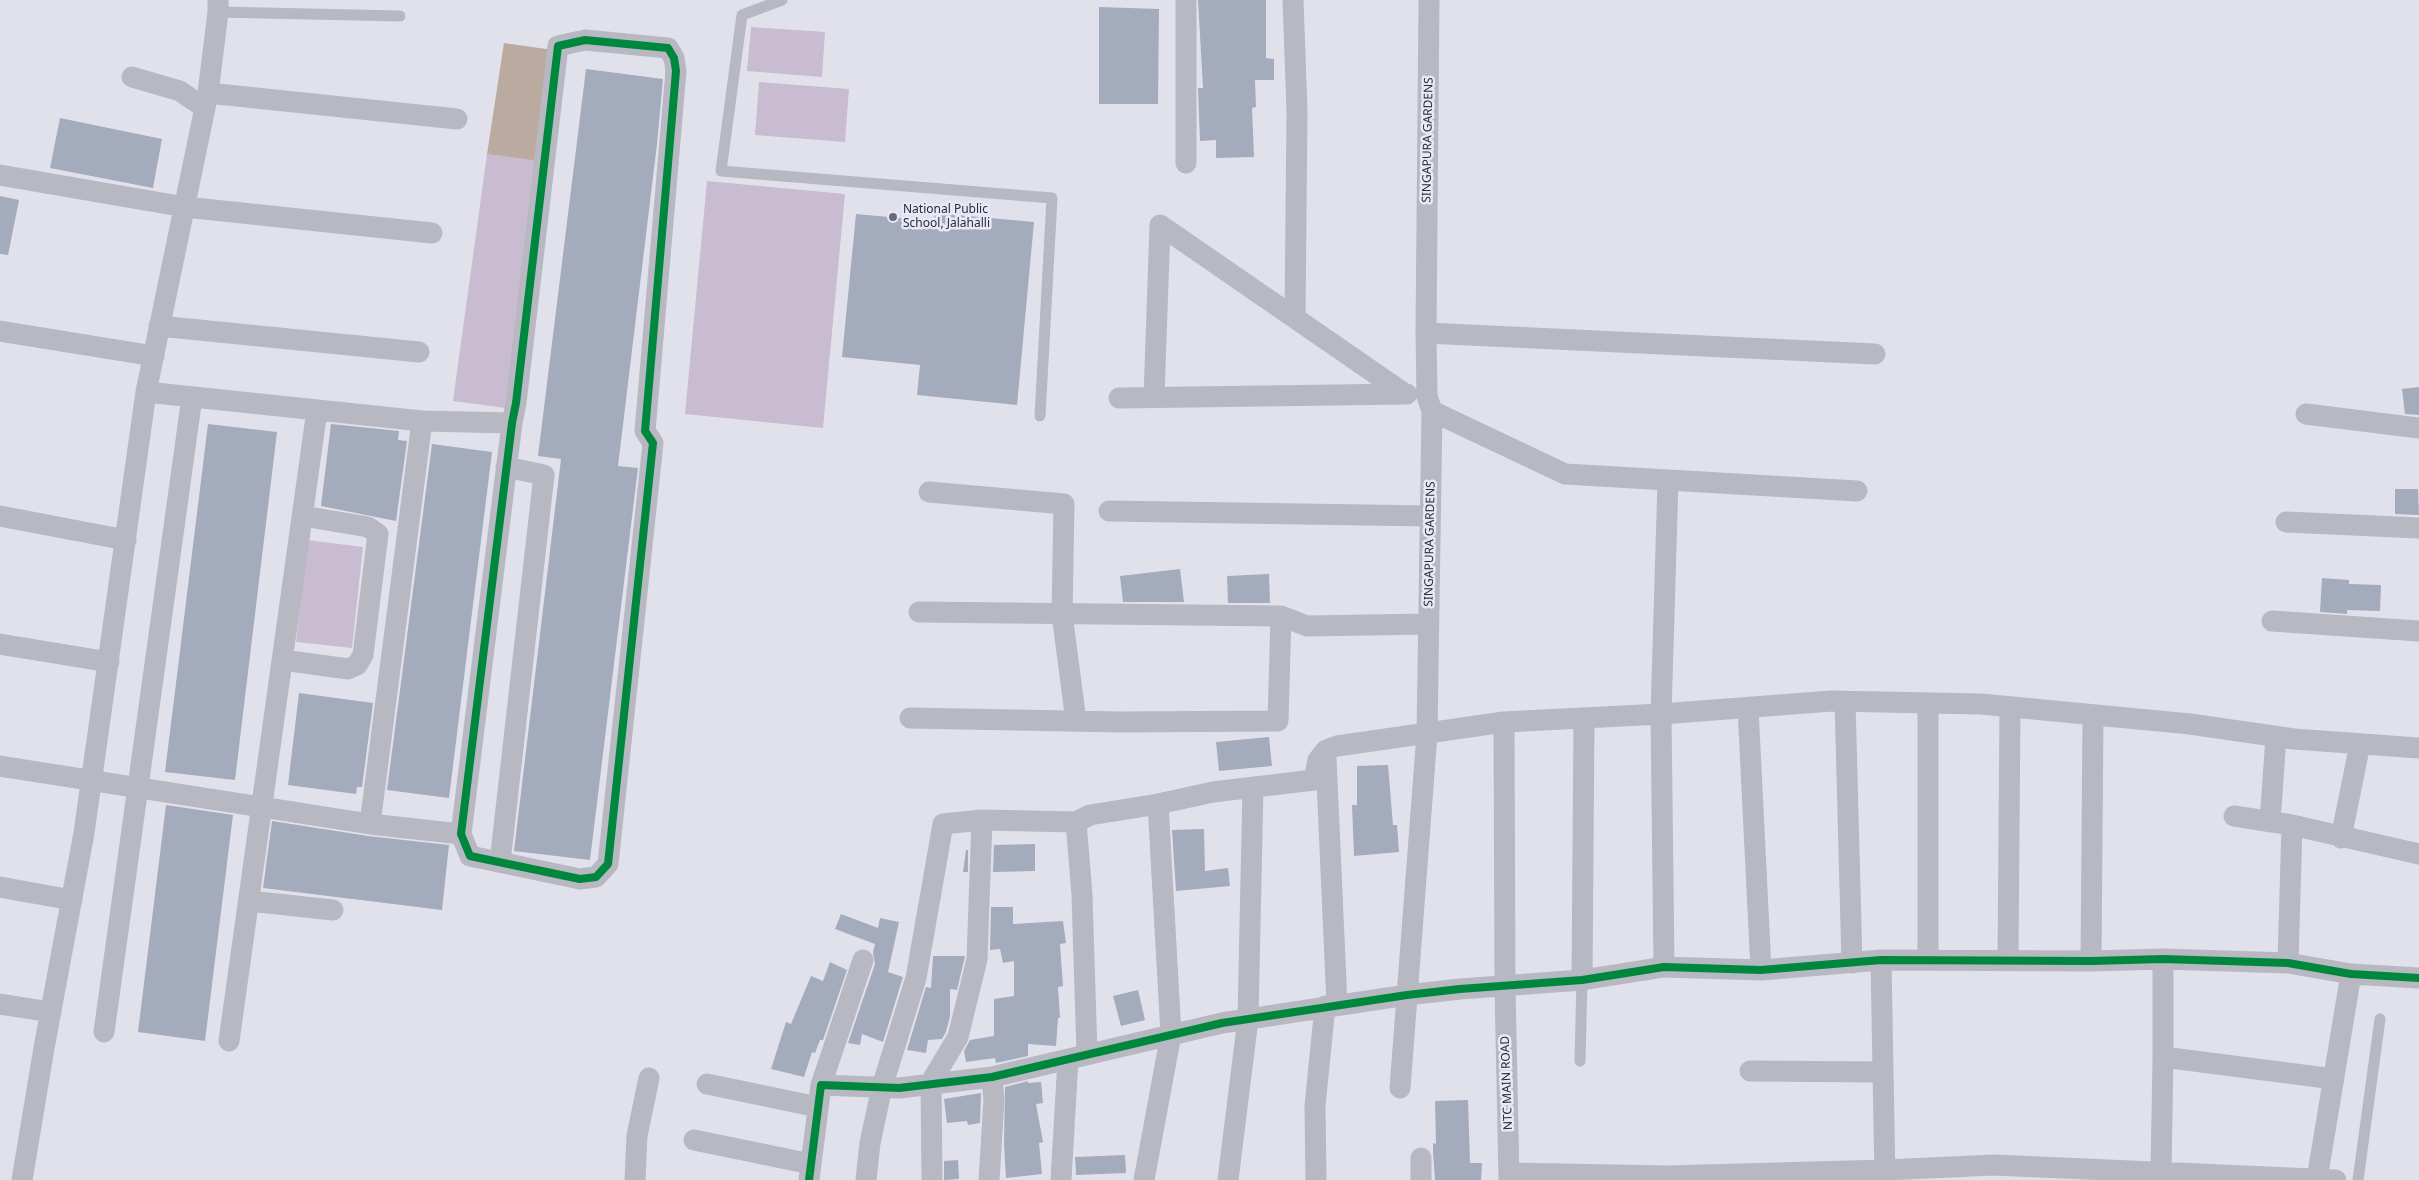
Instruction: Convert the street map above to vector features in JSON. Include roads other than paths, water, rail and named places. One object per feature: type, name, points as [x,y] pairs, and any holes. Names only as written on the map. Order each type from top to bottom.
[{"type":"street","points":[[1186,0],[1186,163]]},
{"type":"street","points":[[1293,0],[1297,111],[1294,318]]},
{"type":"street","name":"SINGAPURA GARDENS","points":[[1400,1088],[1426,734],[1430,516],[1430,403],[1426,333],[1429,0]]},
{"type":"street","points":[[22,1180],[92,780],[146,392],[206,100],[218,6]]},
{"type":"street","points":[[585,40],[668,48],[674,58],[676,71],[645,431],[654,444],[608,864],[596,877],[580,879],[470,856],[460,834],[506,467],[517,394],[558,46],[564,43],[585,40]]},
{"type":"street","points":[[132,77],[206,100],[457,119]]},
{"type":"street","points":[[0,175],[185,207],[432,233]]},
{"type":"street","points":[[1154,397],[1160,225],[1405,394],[1430,403],[1565,474],[1857,491]]},
{"type":"street","points":[[159,326],[419,352]]},
{"type":"street","points":[[0,331],[154,356]]},
{"type":"street","points":[[1426,333],[1875,354]]},
{"type":"street","points":[[146,392],[422,421],[512,423]]},
{"type":"street","points":[[1119,398],[1405,394]]},
{"type":"street","points":[[104,1032],[192,397]]},
{"type":"street","points":[[229,1040],[250,901],[317,410]]},
{"type":"street","points":[[2306,414],[2419,428]]},
{"type":"street","points":[[370,824],[422,421]]},
{"type":"street","points":[[500,862],[544,475],[506,467]]},
{"type":"street","points":[[1664,967],[1662,714],[1668,481]]},
{"type":"street","points":[[928,492],[1064,504],[1062,614],[1076,721]]},
{"type":"street","points":[[1109,511],[1430,516]]},
{"type":"street","points":[[0,516],[126,540]]},
{"type":"street","points":[[283,660],[348,668],[357,665],[363,655],[378,534],[368,527],[303,516]]},
{"type":"street","points":[[2286,522],[2419,528]]},
{"type":"street","points":[[919,612],[1281,616],[1307,626],[1428,624]]},
{"type":"street","points":[[910,718],[1076,721],[1278,721],[1281,616]]},
{"type":"street","points":[[2272,621],[2419,631]]},
{"type":"street","points":[[0,644],[109,662]]},
{"type":"street","points":[[1845,701],[1852,963]]},
{"type":"street","points":[[866,1180],[870,1144],[882,1087],[916,978],[943,824],[982,820],[1076,822],[1090,815],[1158,804],[1214,792],[1314,780],[1318,760],[1326,750],[1337,746],[1504,722],[1662,714],[1845,701],[2010,707],[2190,724],[2276,737],[2419,748]]},
{"type":"street","points":[[1928,703],[1928,960]]},
{"type":"street","points":[[2008,961],[2010,707]]},
{"type":"street","points":[[1748,708],[1761,970]]},
{"type":"street","points":[[2091,961],[2093,716]]},
{"type":"street","points":[[1582,980],[1584,718]]},
{"type":"street","name":"NTC MAIN ROAD","points":[[1504,722],[1505,986],[1509,1177]]},
{"type":"street","points":[[2270,822],[2276,737]]},
{"type":"street","points":[[2341,838],[2360,744]]},
{"type":"street","points":[[1316,1180],[1315,1106],[1331,1006],[1326,750]]},
{"type":"street","points":[[0,766],[370,824],[460,834]]},
{"type":"street","points":[[1228,1180],[1248,1019],[1253,787]]},
{"type":"street","points":[[1144,1180],[1171,1034],[1158,804]]},
{"type":"street","points":[[2234,816],[2292,825],[2341,838],[2419,854]]},
{"type":"street","points":[[932,1180],[931,1082],[958,1037],[977,959],[982,820]]},
{"type":"street","points":[[1061,1180],[1077,1056],[1082,895],[1076,822]]},
{"type":"street","points":[[2288,963],[2292,825]]},
{"type":"street","points":[[0,887],[72,900]]},
{"type":"street","points":[[250,901],[332,910]]},
{"type":"street","points":[[2161,1172],[2164,959]]},
{"type":"street","points":[[821,1085],[899,1088],[931,1082],[992,1077],[1171,1034],[1248,1019],[1407,995],[1582,980],[1664,967],[1761,970],[1881,960],[2091,961],[2164,959],[2288,963],[2351,974],[2419,978]]},
{"type":"street","points":[[694,1140],[810,1172],[821,1085],[863,960]]},
{"type":"street","points":[[1881,960],[1881,1072],[1885,1175]]},
{"type":"street","points":[[1509,1177],[2161,1172],[2327,1180],[2334,1079],[2351,974]]},
{"type":"street","points":[[0,1004],[51,1012]]},
{"type":"street","points":[[2163,1057],[2334,1079]]},
{"type":"street","points":[[1750,1072],[1881,1072]]},
{"type":"street","points":[[989,1180],[994,1100],[992,1077]]},
{"type":"street","points":[[635,1180],[638,1136],[649,1078]]},
{"type":"street","points":[[707,1084],[818,1107]]},
{"type":"street","points":[[1421,1158],[1421,1180]]},
{"type":"lane","points":[[782,0],[742,15],[721,171],[1052,198],[1040,416]]},
{"type":"lane","points":[[218,6],[400,16]]},
{"type":"lane","points":[[1580,1061],[1582,980]]},
{"type":"lane","points":[[2358,1180],[2380,1019]]},
{"type":"place","name":"National Public School, Jalahalli","points":[[893,217]]}]
